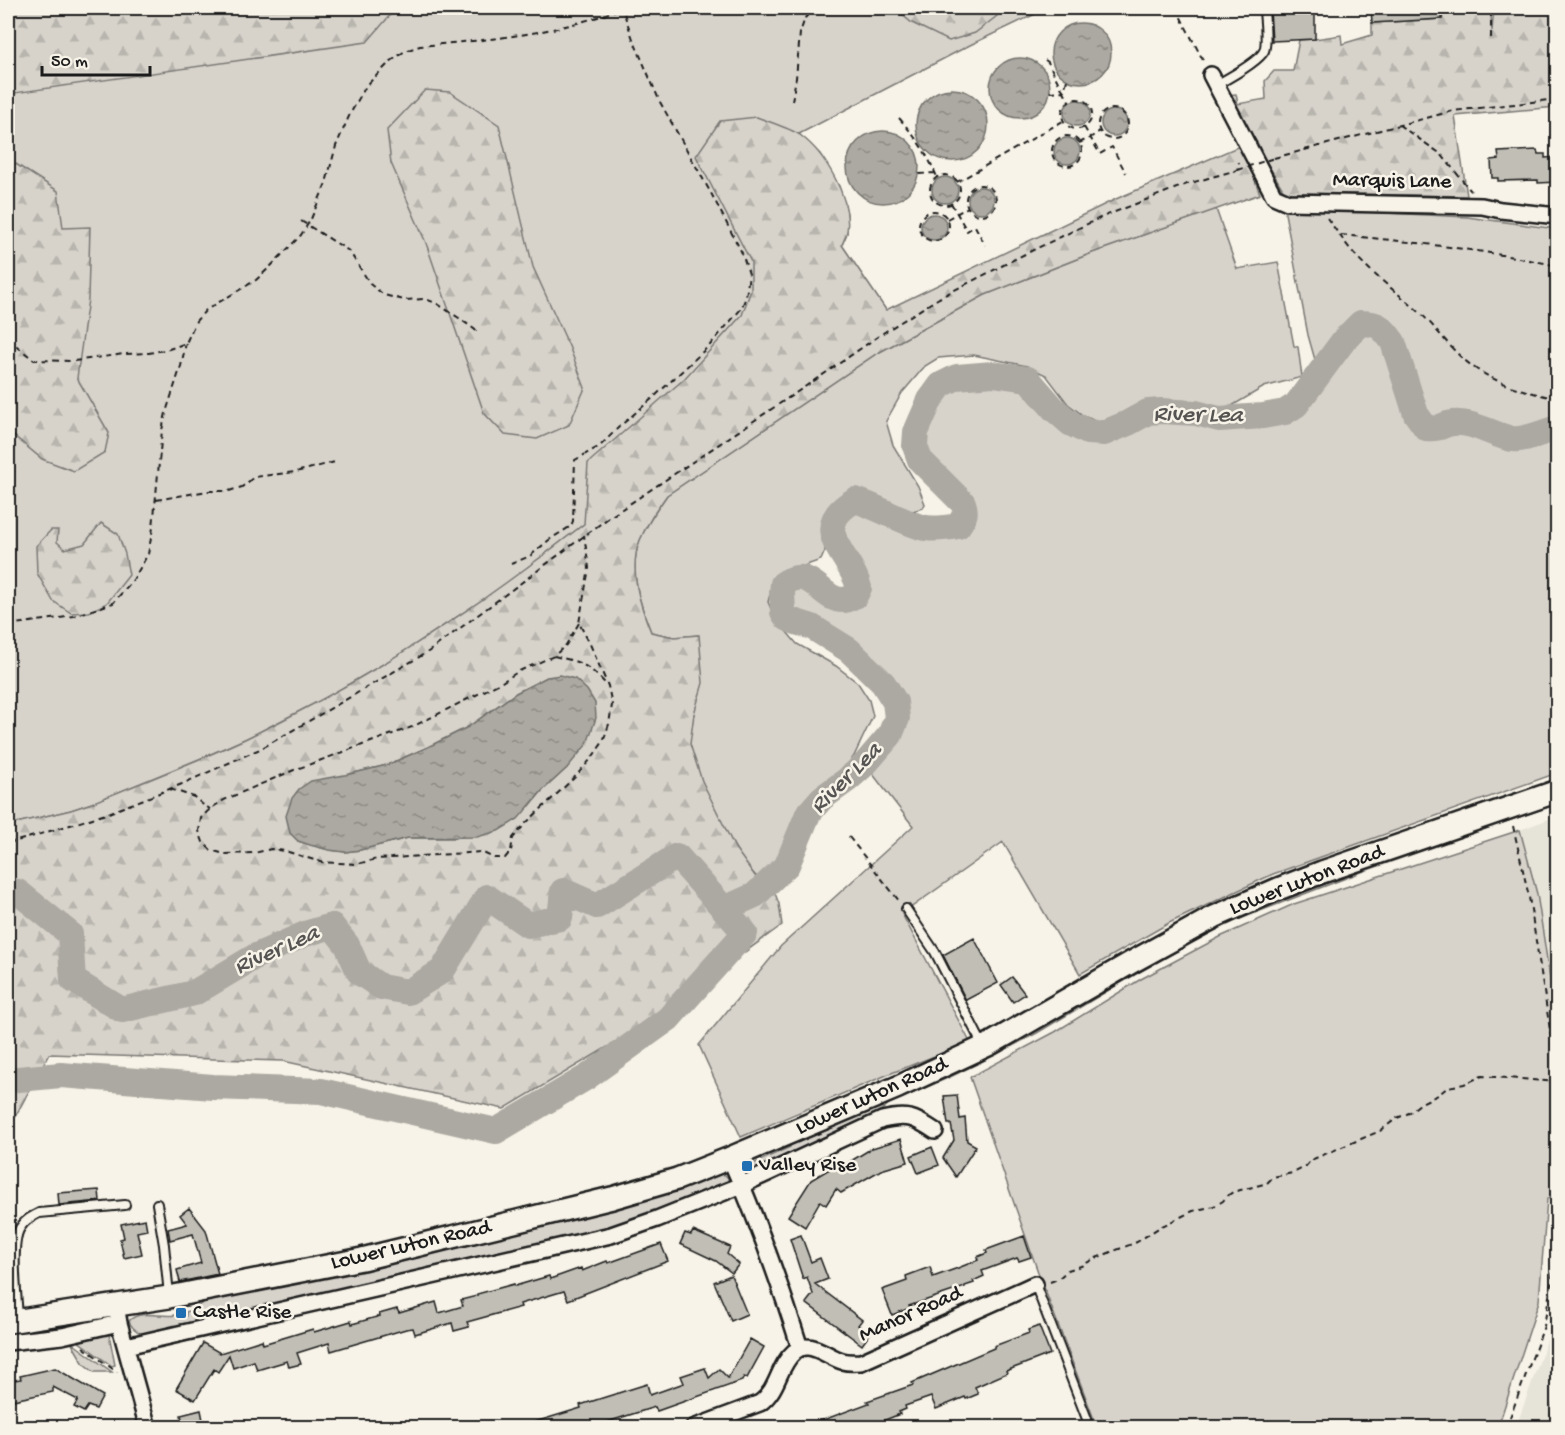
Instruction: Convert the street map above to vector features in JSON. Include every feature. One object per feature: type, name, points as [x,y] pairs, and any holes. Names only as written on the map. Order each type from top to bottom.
[{"type":"main road","name":"Lower Luton Road","points":[[13,1321],[117,1314],[169,1297],[362,1259],[612,1198],[676,1179],[898,1087],[984,1047],[1132,962],[1224,913],[1278,889],[1557,791]]},
{"type":"street","name":"Marquis Lane","points":[[1214,80],[1274,196],[1287,202],[1482,206],[1557,216]]},
{"type":"street","name":"Lower Luton Road","points":[[126,1346],[611,1235],[657,1220],[742,1185],[882,1120],[896,1116],[918,1120],[935,1131]]},
{"type":"street","points":[[693,1428],[760,1403],[769,1396],[789,1357],[800,1348],[789,1312],[730,1158]]},
{"type":"street","name":"Manor Road","points":[[800,1348],[803,1346],[815,1348],[849,1363],[861,1362],[1035,1284]]},
{"type":"street","points":[[117,1314],[148,1428]]},
{"type":"street","name":"Lower Luton Road","points":[[8,1342],[73,1333],[117,1314]]},
{"type":"lane","points":[[1214,80],[1239,71],[1263,54],[1265,46],[1264,8]]},
{"type":"lane","points":[[906,909],[935,952],[984,1047]]},
{"type":"lane","points":[[157,1204],[169,1297]]},
{"type":"lane","points":[[13,1321],[15,1244],[20,1229],[28,1218],[39,1213],[125,1205]]},
{"type":"lane","points":[[1035,1284],[1088,1419],[1085,1428]]},
{"type":"path","points":[[8,625],[74,616],[113,603],[133,580],[148,554],[153,528],[162,430],[186,343],[196,321],[206,310],[263,273],[301,236],[326,183],[336,146],[366,86],[390,62],[405,51],[420,46],[519,36],[593,19],[621,8],[660,102],[742,253],[749,274],[746,297],[741,309],[710,345],[600,446],[575,460],[571,526],[530,556],[511,564]]},
{"type":"path","points":[[792,101],[800,33],[805,18],[814,8]]},
{"type":"path","points":[[1176,8],[1214,80]]},
{"type":"path","points":[[1491,38],[1492,8]]},
{"type":"path","points":[[1045,60],[1069,101]]},
{"type":"path","points":[[1064,91],[1067,80]]},
{"type":"path","points":[[1050,92],[1064,91]]},
{"type":"path","points":[[1079,99],[1091,109],[1091,119],[1084,127],[1071,128],[1063,120],[1063,108],[1069,101],[1079,99]]},
{"type":"path","points":[[8,843],[106,814],[170,789],[262,748],[428,652],[584,535],[883,333],[939,298],[1102,217],[1187,184],[1399,125],[1453,111],[1557,99]]},
{"type":"path","points":[[1121,110],[1128,118],[1128,128],[1121,136],[1112,139],[1101,131],[1098,122],[1106,111],[1121,110]]},
{"type":"path","points":[[899,118],[928,157],[936,175]]},
{"type":"path","points":[[957,182],[1063,120]]},
{"type":"path","points":[[1399,125],[1441,154],[1482,206]]},
{"type":"path","points":[[1084,127],[1100,154],[1112,147],[1126,173]]},
{"type":"path","points":[[1079,143],[1101,131]]},
{"type":"path","points":[[1069,136],[1079,143],[1082,151],[1075,164],[1065,166],[1054,159],[1052,150],[1059,138],[1069,136]]},
{"type":"path","points":[[919,174],[947,175],[952,177],[960,190],[959,195],[951,203],[939,204],[932,198],[930,189],[936,175]]},
{"type":"path","points":[[978,185],[988,187],[996,195],[996,205],[989,213],[975,214],[968,207],[967,194],[978,185]]},
{"type":"path","points":[[951,203],[967,231],[975,226],[985,245]]},
{"type":"path","points":[[1319,203],[1339,234],[1363,264],[1418,311],[1469,363],[1495,380],[1518,389],[1557,399]]},
{"type":"path","points":[[947,219],[968,207]]},
{"type":"path","points":[[926,213],[941,213],[947,219],[948,231],[942,239],[928,240],[921,234],[919,225],[926,213]]},
{"type":"path","points":[[302,221],[350,251],[371,285],[384,295],[404,300],[425,298],[452,313],[478,332]]},
{"type":"path","points":[[1339,234],[1430,243],[1516,256],[1557,266]]},
{"type":"path","points":[[8,339],[34,360],[74,361],[149,353],[186,343]]},
{"type":"path","points":[[155,500],[207,491],[229,491],[242,487],[254,477],[296,472],[335,462]]},
{"type":"path","points":[[579,623],[591,644],[608,686],[612,705],[609,724],[603,742],[591,759],[525,824],[513,838],[511,851],[505,858],[494,858],[481,852],[387,858],[357,864],[338,863],[321,862],[271,849],[254,853],[224,854],[211,850],[203,842],[199,831],[201,818],[224,800],[256,785],[412,727],[502,682],[519,671],[554,656],[566,645],[579,623],[589,568],[584,535]]},
{"type":"path","points":[[554,656],[577,661],[587,666],[608,686]]},
{"type":"path","points":[[170,789],[194,797],[210,809]]},
{"type":"path","points":[[1035,1284],[1054,1282],[1068,1269],[1081,1266],[1137,1242],[1192,1211],[1214,1206],[1233,1192],[1267,1183],[1273,1177],[1293,1173],[1305,1167],[1311,1160],[1380,1131],[1448,1087],[1464,1084],[1482,1076],[1557,1081],[1529,897],[1513,825]]},
{"type":"path","points":[[849,837],[906,909]]},
{"type":"path","points":[[1506,1428],[1544,1326],[1557,1243]]},
{"type":"path","points":[[73,1333],[75,1341],[117,1372],[117,1364]]},
{"type":"path","points":[[1553,1428],[1551,1419],[1557,1378]]},
{"type":"shaded area","points":[[1557,816],[1557,1025],[1537,894],[1520,830]]},
{"type":"shaded area","points":[[1557,1290],[1557,1427],[1516,1427],[1551,1329]]},
{"type":"green space","points":[[8,8],[1048,8],[970,45],[799,134],[820,154],[839,186],[847,214],[847,233],[842,245],[886,310],[584,524],[501,588],[402,653],[325,698],[204,757],[92,803],[8,825]]},
{"type":"green space","points":[[8,8],[391,8],[393,12],[367,42],[8,94]]},
{"type":"green space","points":[[894,8],[996,8],[997,16],[975,33],[949,41],[912,23]]},
{"type":"green space","points":[[1442,8],[1492,8],[1492,31],[1494,8],[1557,8],[1557,107],[1455,116],[1467,196],[1285,193],[1258,144],[1225,95],[1236,94],[1238,104],[1266,99],[1265,81],[1274,71],[1293,71],[1299,40],[1341,35],[1342,44],[1372,35],[1372,23],[1442,19]]},
{"type":"green space","points":[[425,90],[450,92],[499,125],[533,267],[569,346],[585,388],[569,425],[537,439],[505,435],[484,413],[426,243],[391,163],[387,130]]},
{"type":"green space","points":[[757,117],[796,132],[810,143],[828,165],[841,192],[847,219],[847,232],[842,245],[886,310],[1116,199],[1242,145],[1260,194],[1092,253],[985,295],[876,354],[667,495],[656,511],[640,540],[635,563],[637,587],[643,610],[651,632],[674,637],[699,635],[703,683],[694,714],[690,744],[702,781],[735,848],[755,876],[773,888],[779,904],[782,925],[646,1024],[504,1109],[283,1061],[49,1054],[8,1127],[8,825],[92,803],[208,755],[292,716],[422,640],[504,584],[584,524],[588,463],[684,379],[742,315],[751,290],[751,262],[696,156],[720,121]],"holes":[[[547,677],[567,768],[542,791],[530,806],[456,838],[408,838],[345,852],[298,841],[350,774],[387,765],[428,747],[468,727],[516,693]]]},
{"type":"green space","points":[[8,159],[58,191],[63,228],[90,227],[88,299],[77,378],[109,433],[105,452],[74,471],[42,459],[13,435],[8,421]]},
{"type":"green space","points":[[1284,208],[1467,217],[1557,229],[1557,773],[1273,874],[1169,923],[1080,974],[1003,842],[902,914],[970,1042],[741,1137],[699,1045],[781,946],[913,826],[865,764],[894,726],[896,706],[890,693],[867,666],[853,654],[814,628],[794,622],[785,615],[782,608],[783,584],[802,578],[809,580],[836,598],[846,599],[855,596],[859,588],[855,576],[832,532],[834,521],[841,511],[855,500],[921,527],[935,529],[958,526],[964,515],[963,503],[920,460],[915,446],[916,432],[930,400],[941,385],[957,377],[993,374],[1028,379],[1054,409],[1070,423],[1088,432],[1105,433],[1148,412],[1196,413],[1219,419],[1285,412],[1296,405],[1319,374],[1308,335]]},
{"type":"green space","points":[[1216,209],[1237,269],[1278,262],[1294,346],[1298,347],[1302,377],[1264,387],[1225,410],[1200,403],[1158,400],[1146,403],[1121,416],[1098,422],[1084,416],[1068,404],[1046,375],[1027,366],[974,355],[938,358],[925,366],[902,393],[886,421],[893,445],[918,486],[925,504],[923,508],[909,512],[861,491],[843,498],[828,512],[823,532],[825,551],[821,560],[801,567],[785,569],[774,578],[768,602],[775,618],[797,644],[836,666],[858,683],[869,700],[873,716],[854,756],[837,779],[819,790],[803,810],[788,855],[773,874],[763,882],[741,858],[719,819],[700,777],[690,745],[696,694],[698,635],[674,637],[651,632],[643,610],[637,587],[635,563],[640,540],[656,511],[667,495],[876,354],[985,295],[1092,253]]},
{"type":"green space","points":[[101,523],[118,534],[129,575],[107,603],[89,612],[71,613],[53,601],[37,573],[36,546],[51,530],[58,530],[57,542],[65,549],[84,544]]},
{"type":"green space","points":[[1557,799],[1557,804],[1364,871],[1237,920],[1196,940],[995,1055],[751,1171],[746,1171],[744,1168],[790,1147],[789,1143],[1251,908]]},
{"type":"green space","points":[[1520,830],[1537,894],[1557,1025],[1558,1196],[1547,1199],[1539,1301],[1498,1427],[1097,1427],[1038,1272],[970,1077],[1055,1032],[1141,979],[1220,937],[1294,904]]},
{"type":"green space","points":[[717,1173],[728,1178],[728,1185],[612,1230],[143,1335],[129,1321],[139,1315],[176,1315],[177,1318],[186,1316],[186,1312],[218,1294]]},
{"type":"green space","points":[[106,1331],[109,1334],[115,1365],[112,1366],[78,1341],[78,1338]]},
{"type":"green space","points":[[71,1342],[112,1372],[94,1372],[84,1364]]},
{"type":"water","points":[[1075,23],[1087,23],[1098,28],[1106,36],[1111,53],[1109,65],[1098,78],[1087,83],[1075,83],[1064,78],[1056,70],[1051,59],[1051,47],[1056,36],[1064,28]]},
{"type":"water","points":[[1014,58],[1026,58],[1037,63],[1045,71],[1050,88],[1048,100],[1037,113],[1026,118],[1014,118],[1003,113],[995,105],[990,94],[990,82],[995,71],[1003,63]]},
{"type":"water","points":[[952,89],[972,95],[982,105],[988,125],[982,145],[972,155],[952,161],[932,155],[922,145],[916,125],[922,105],[932,95]]},
{"type":"water","points":[[1077,100],[1086,104],[1090,113],[1086,122],[1077,126],[1068,122],[1064,113],[1068,104]]},
{"type":"water","points":[[1114,110],[1123,114],[1127,123],[1123,132],[1114,136],[1105,132],[1101,123],[1105,114]]},
{"type":"water","points":[[883,131],[903,137],[913,147],[919,167],[913,187],[903,197],[883,203],[863,197],[853,187],[847,167],[853,147],[863,137]]},
{"type":"water","points":[[1067,138],[1076,142],[1080,151],[1076,160],[1067,164],[1058,160],[1054,151],[1058,142]]},
{"type":"water","points":[[945,177],[954,181],[958,190],[954,199],[945,203],[936,199],[932,190],[936,181]]},
{"type":"water","points":[[981,187],[990,191],[994,200],[990,209],[981,213],[972,209],[968,200],[972,191]]},
{"type":"water","points":[[934,214],[943,218],[947,227],[943,236],[934,240],[925,236],[921,227],[925,218]]},
{"type":"water","points":[[560,675],[575,679],[587,690],[595,703],[596,718],[587,744],[518,819],[498,831],[477,837],[408,838],[345,852],[298,841],[290,833],[286,816],[292,798],[299,789],[311,781],[387,765],[468,727],[516,693],[547,677]]},
{"type":"building","points":[[1298,8],[1315,8],[1315,39],[1272,41],[1270,10],[1298,10]]},
{"type":"building","points":[[1371,8],[1442,8],[1442,19],[1372,23]]},
{"type":"building","points":[[1537,150],[1538,154],[1545,154],[1545,158],[1557,157],[1557,182],[1498,181],[1498,178],[1492,178],[1491,160],[1499,159],[1498,152]]},
{"type":"building","points":[[974,938],[998,983],[966,1000],[943,955]]},
{"type":"building","points":[[1012,977],[1025,994],[1013,1002],[1001,985]]},
{"type":"building","points":[[957,1095],[960,1119],[965,1118],[967,1141],[976,1146],[956,1177],[943,1158],[954,1140],[951,1124],[948,1124],[944,1096]]},
{"type":"building","points":[[901,1139],[908,1162],[881,1170],[841,1193],[836,1189],[826,1205],[820,1201],[805,1227],[788,1216],[811,1180],[836,1165],[838,1169],[869,1149]]},
{"type":"building","points":[[932,1147],[939,1165],[918,1173],[911,1156]]},
{"type":"building","points":[[99,1190],[100,1201],[59,1205],[58,1193]]},
{"type":"building","points":[[189,1208],[206,1230],[218,1274],[180,1282],[177,1270],[201,1263],[193,1234],[170,1240],[168,1229],[187,1224],[180,1215]]},
{"type":"building","points":[[145,1219],[147,1230],[137,1232],[142,1254],[124,1258],[120,1239],[124,1238],[121,1224]]},
{"type":"building","points":[[693,1231],[730,1247],[727,1254],[739,1264],[732,1273],[716,1261],[680,1244],[685,1233],[691,1235]]},
{"type":"building","points":[[801,1235],[811,1262],[820,1258],[828,1279],[815,1284],[862,1320],[858,1325],[870,1334],[862,1345],[806,1303],[813,1294],[807,1277],[803,1279],[790,1239]]},
{"type":"building","points":[[1024,1236],[1031,1257],[1019,1261],[1017,1258],[982,1271],[984,1276],[973,1281],[974,1283],[909,1306],[910,1308],[892,1315],[882,1290],[907,1281],[906,1276],[930,1267],[933,1277],[958,1268],[978,1260],[977,1257],[987,1253],[986,1250]]},
{"type":"building","points":[[661,1244],[668,1261],[568,1300],[564,1291],[520,1304],[521,1307],[467,1322],[469,1327],[454,1331],[452,1323],[415,1334],[413,1328],[406,1329],[331,1351],[329,1343],[297,1353],[301,1364],[289,1367],[287,1361],[257,1370],[254,1361],[233,1368],[229,1355],[218,1372],[214,1369],[195,1400],[176,1389],[203,1343],[220,1353],[262,1340],[263,1344],[313,1329],[314,1332],[351,1321],[352,1324],[397,1309],[399,1313],[436,1302],[439,1313],[463,1306],[461,1300],[477,1296],[477,1294],[549,1276],[550,1279],[581,1268],[582,1271]]},
{"type":"building","points":[[731,1275],[747,1314],[731,1321],[714,1282]]},
{"type":"building","points":[[1039,1326],[1050,1354],[1006,1371],[1007,1373],[975,1387],[978,1394],[936,1409],[931,1397],[905,1406],[906,1409],[899,1412],[900,1414],[865,1428],[807,1428],[807,1426],[869,1403],[867,1401],[913,1385],[912,1383],[1029,1333],[1028,1330]]},
{"type":"building","points":[[750,1339],[764,1347],[747,1378],[744,1377],[742,1381],[657,1411],[655,1407],[588,1428],[526,1428],[525,1425],[581,1408],[580,1405],[647,1384],[650,1395],[684,1383],[681,1376],[705,1368],[709,1378],[719,1369],[728,1378]]},
{"type":"building","points":[[55,1368],[103,1396],[96,1409],[88,1406],[84,1412],[74,1407],[78,1400],[53,1387],[53,1392],[8,1401],[8,1381]]},
{"type":"building","points":[[201,1410],[204,1425],[199,1426],[200,1428],[184,1428],[181,1415]]},
{"type":"waterway","name":"River Lea","points":[[8,891],[18,892],[70,934],[73,980],[122,1010],[194,993],[256,956],[305,934],[332,926],[347,945],[359,972],[381,987],[408,992],[442,971],[487,897],[528,925],[560,918],[563,891],[597,906],[677,856],[724,909],[755,895],[787,865],[808,814],[822,798],[865,764],[890,735],[897,718],[895,702],[883,683],[849,650],[812,627],[787,618],[783,612],[783,584],[802,578],[809,580],[836,599],[845,600],[855,596],[859,588],[855,576],[832,532],[834,521],[841,511],[855,500],[921,527],[934,529],[958,526],[964,515],[963,503],[920,460],[915,446],[916,432],[930,400],[941,385],[957,377],[993,374],[1028,379],[1054,409],[1070,423],[1088,432],[1104,433],[1148,412],[1196,413],[1219,419],[1263,416],[1285,412],[1296,405],[1344,340],[1361,323],[1367,323],[1380,327],[1393,342],[1416,414],[1426,428],[1461,423],[1512,439],[1558,428]]},
{"type":"waterway","points":[[8,1080],[61,1075],[213,1087],[321,1091],[496,1131],[587,1077],[668,1019],[745,933],[724,909]]},
{"type":"place","name":"Valley Rise","points":[[747,1166]]},
{"type":"place","name":"Castle Rise","points":[[181,1313]]}]
